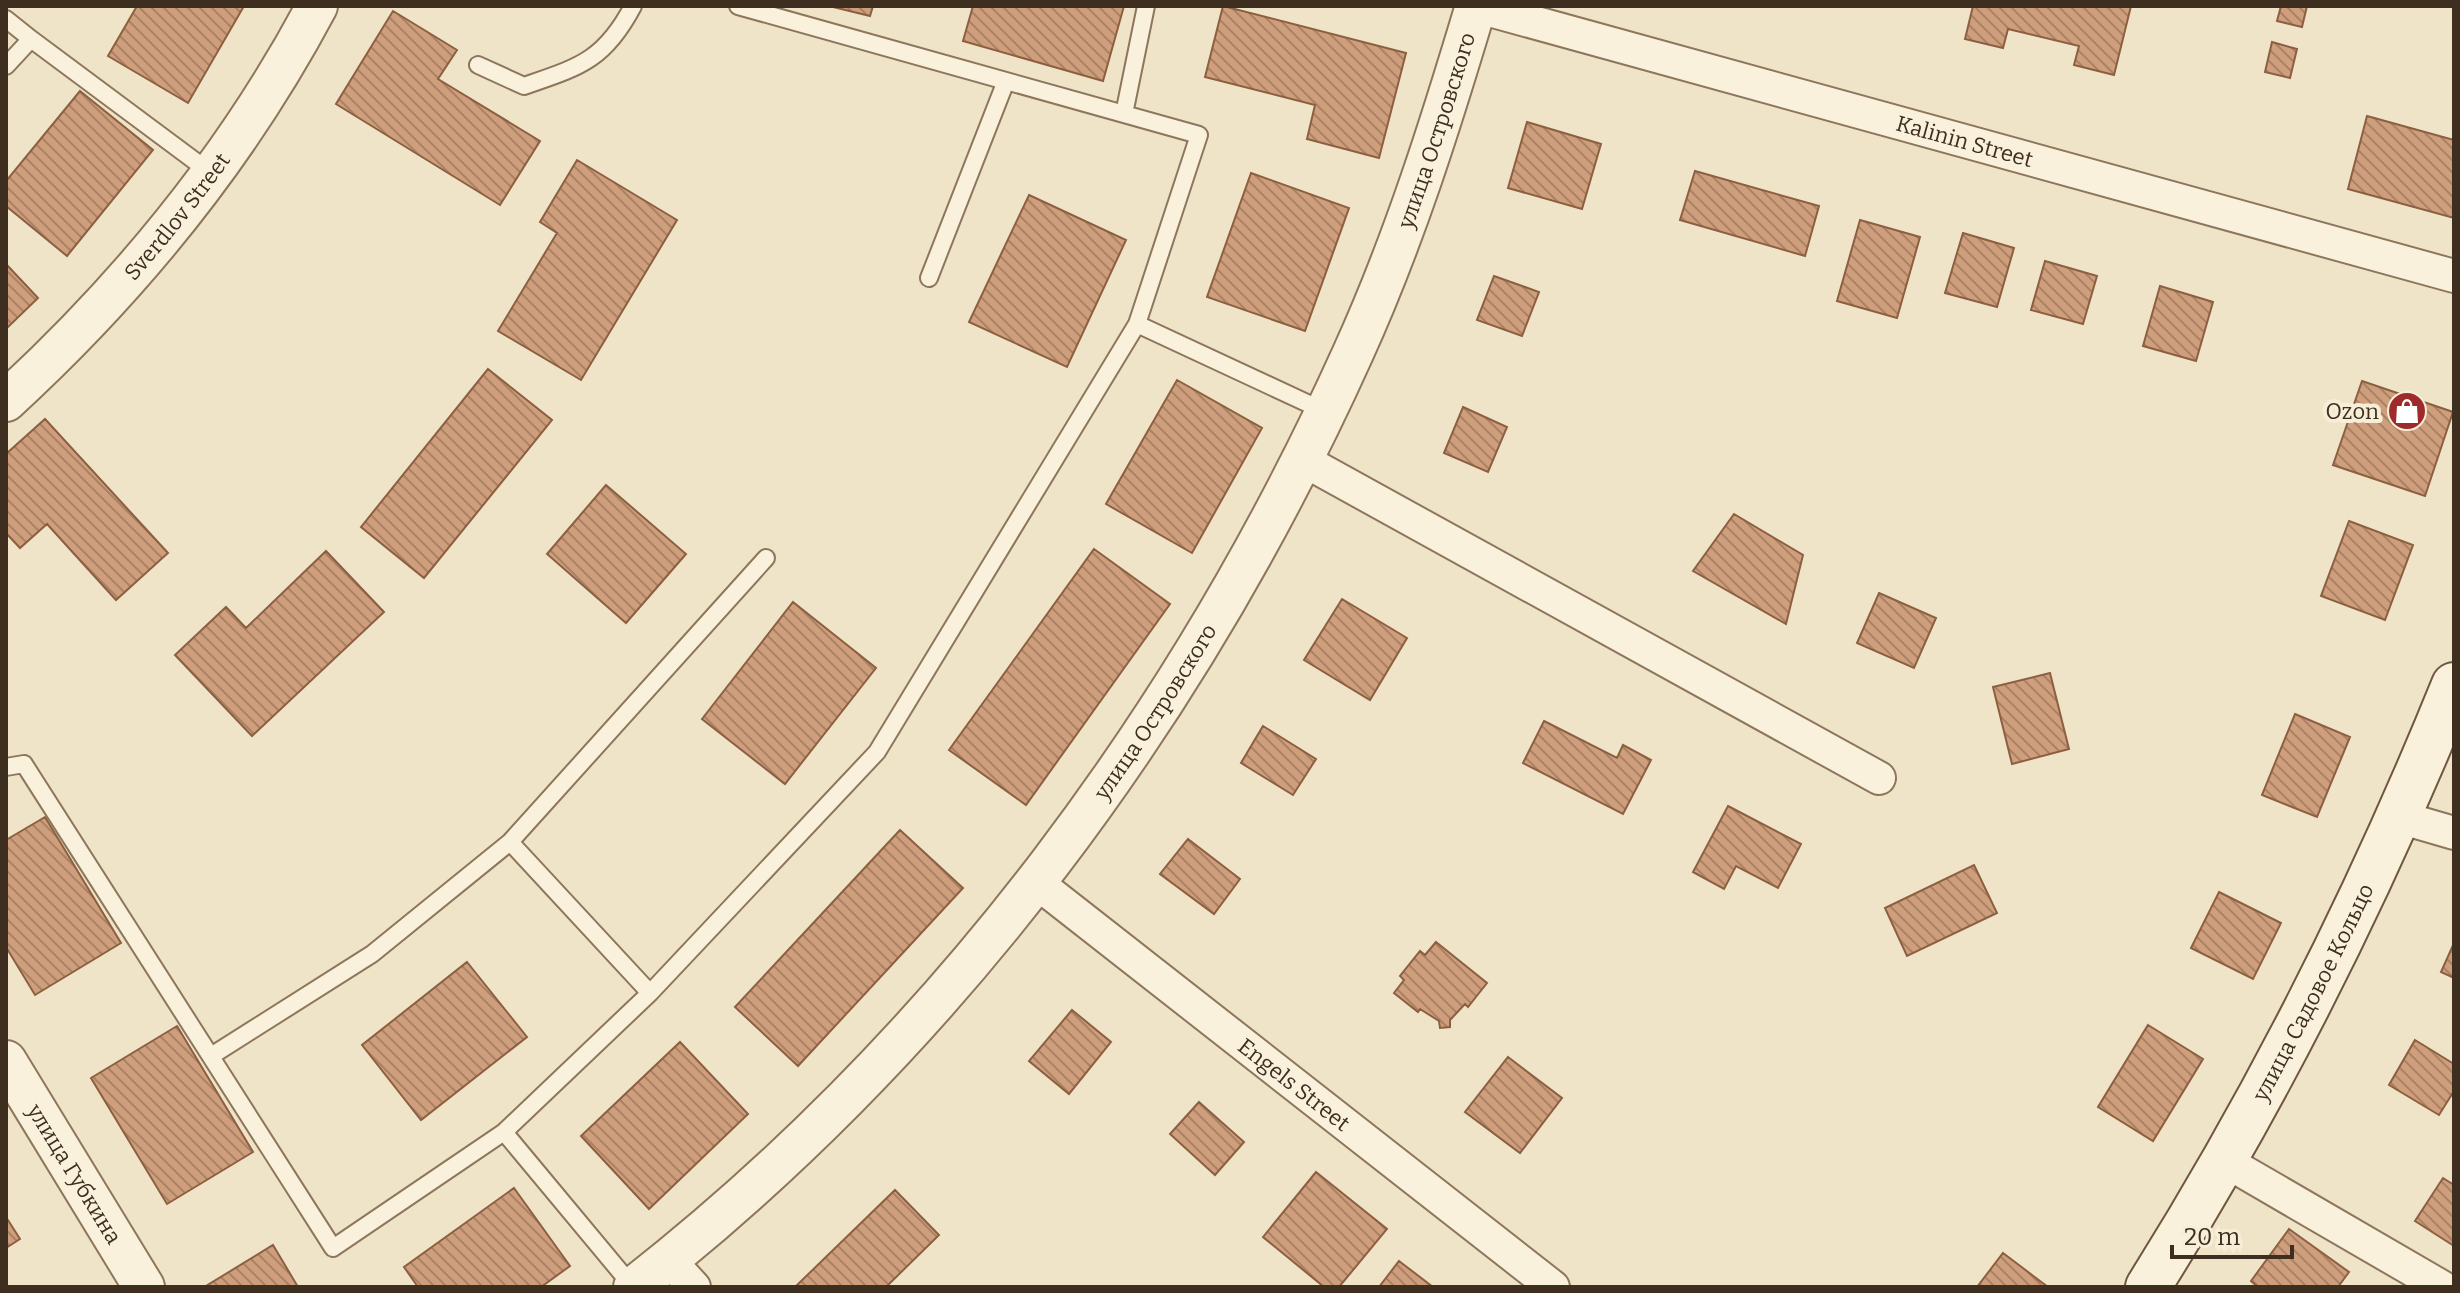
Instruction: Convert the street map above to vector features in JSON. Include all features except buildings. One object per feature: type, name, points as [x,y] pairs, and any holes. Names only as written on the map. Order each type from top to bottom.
[{"type":"main road","name":"улица Садовое Кольцо","points":[[2148,1287],[2225,1161],[2300,1022],[2399,817],[2454,685]]},
{"type":"street","name":"Sverdlov Street","points":[[6,401],[89,321],[164,236],[211,173],[294,50],[317,6]]},
{"type":"street","name":"Kalinin Street","points":[[1476,6],[2454,276]]},
{"type":"street","name":"улица Островского","points":[[633,1287],[682,1273],[768,1173],[862,1081],[952,984],[1036,882],[1110,782],[1180,678],[1244,570],[1326,412],[1401,237],[1441,123],[1476,6]]},
{"type":"street","points":[[1303,460],[1879,778]]},
{"type":"street","points":[[2399,817],[2454,833]]},
{"type":"street","name":"Engels Street","points":[[1036,882],[1553,1287]]},
{"type":"street","name":"улица Губкина","points":[[6,1061],[144,1287]]},
{"type":"street","points":[[2225,1161],[2442,1287]]},
{"type":"lane","points":[[478,65],[524,86],[585,65],[621,29],[633,6]]},
{"type":"lane","points":[[6,767],[24,764],[333,1248],[504,1132],[650,993],[877,752],[1137,324],[1199,135],[738,6]]},
{"type":"lane","points":[[1124,114],[1146,6]]},
{"type":"lane","points":[[6,19],[211,173]]},
{"type":"lane","points":[[6,66],[31,39]]},
{"type":"lane","points":[[929,278],[1006,81]]},
{"type":"lane","points":[[1137,324],[1326,412]]},
{"type":"lane","points":[[211,1056],[372,954],[510,842],[766,558]]},
{"type":"lane","points":[[510,842],[650,993]]},
{"type":"lane","points":[[504,1132],[633,1287]]},
{"type":"place","name":"Ozon","points":[[2407,411]]}]
